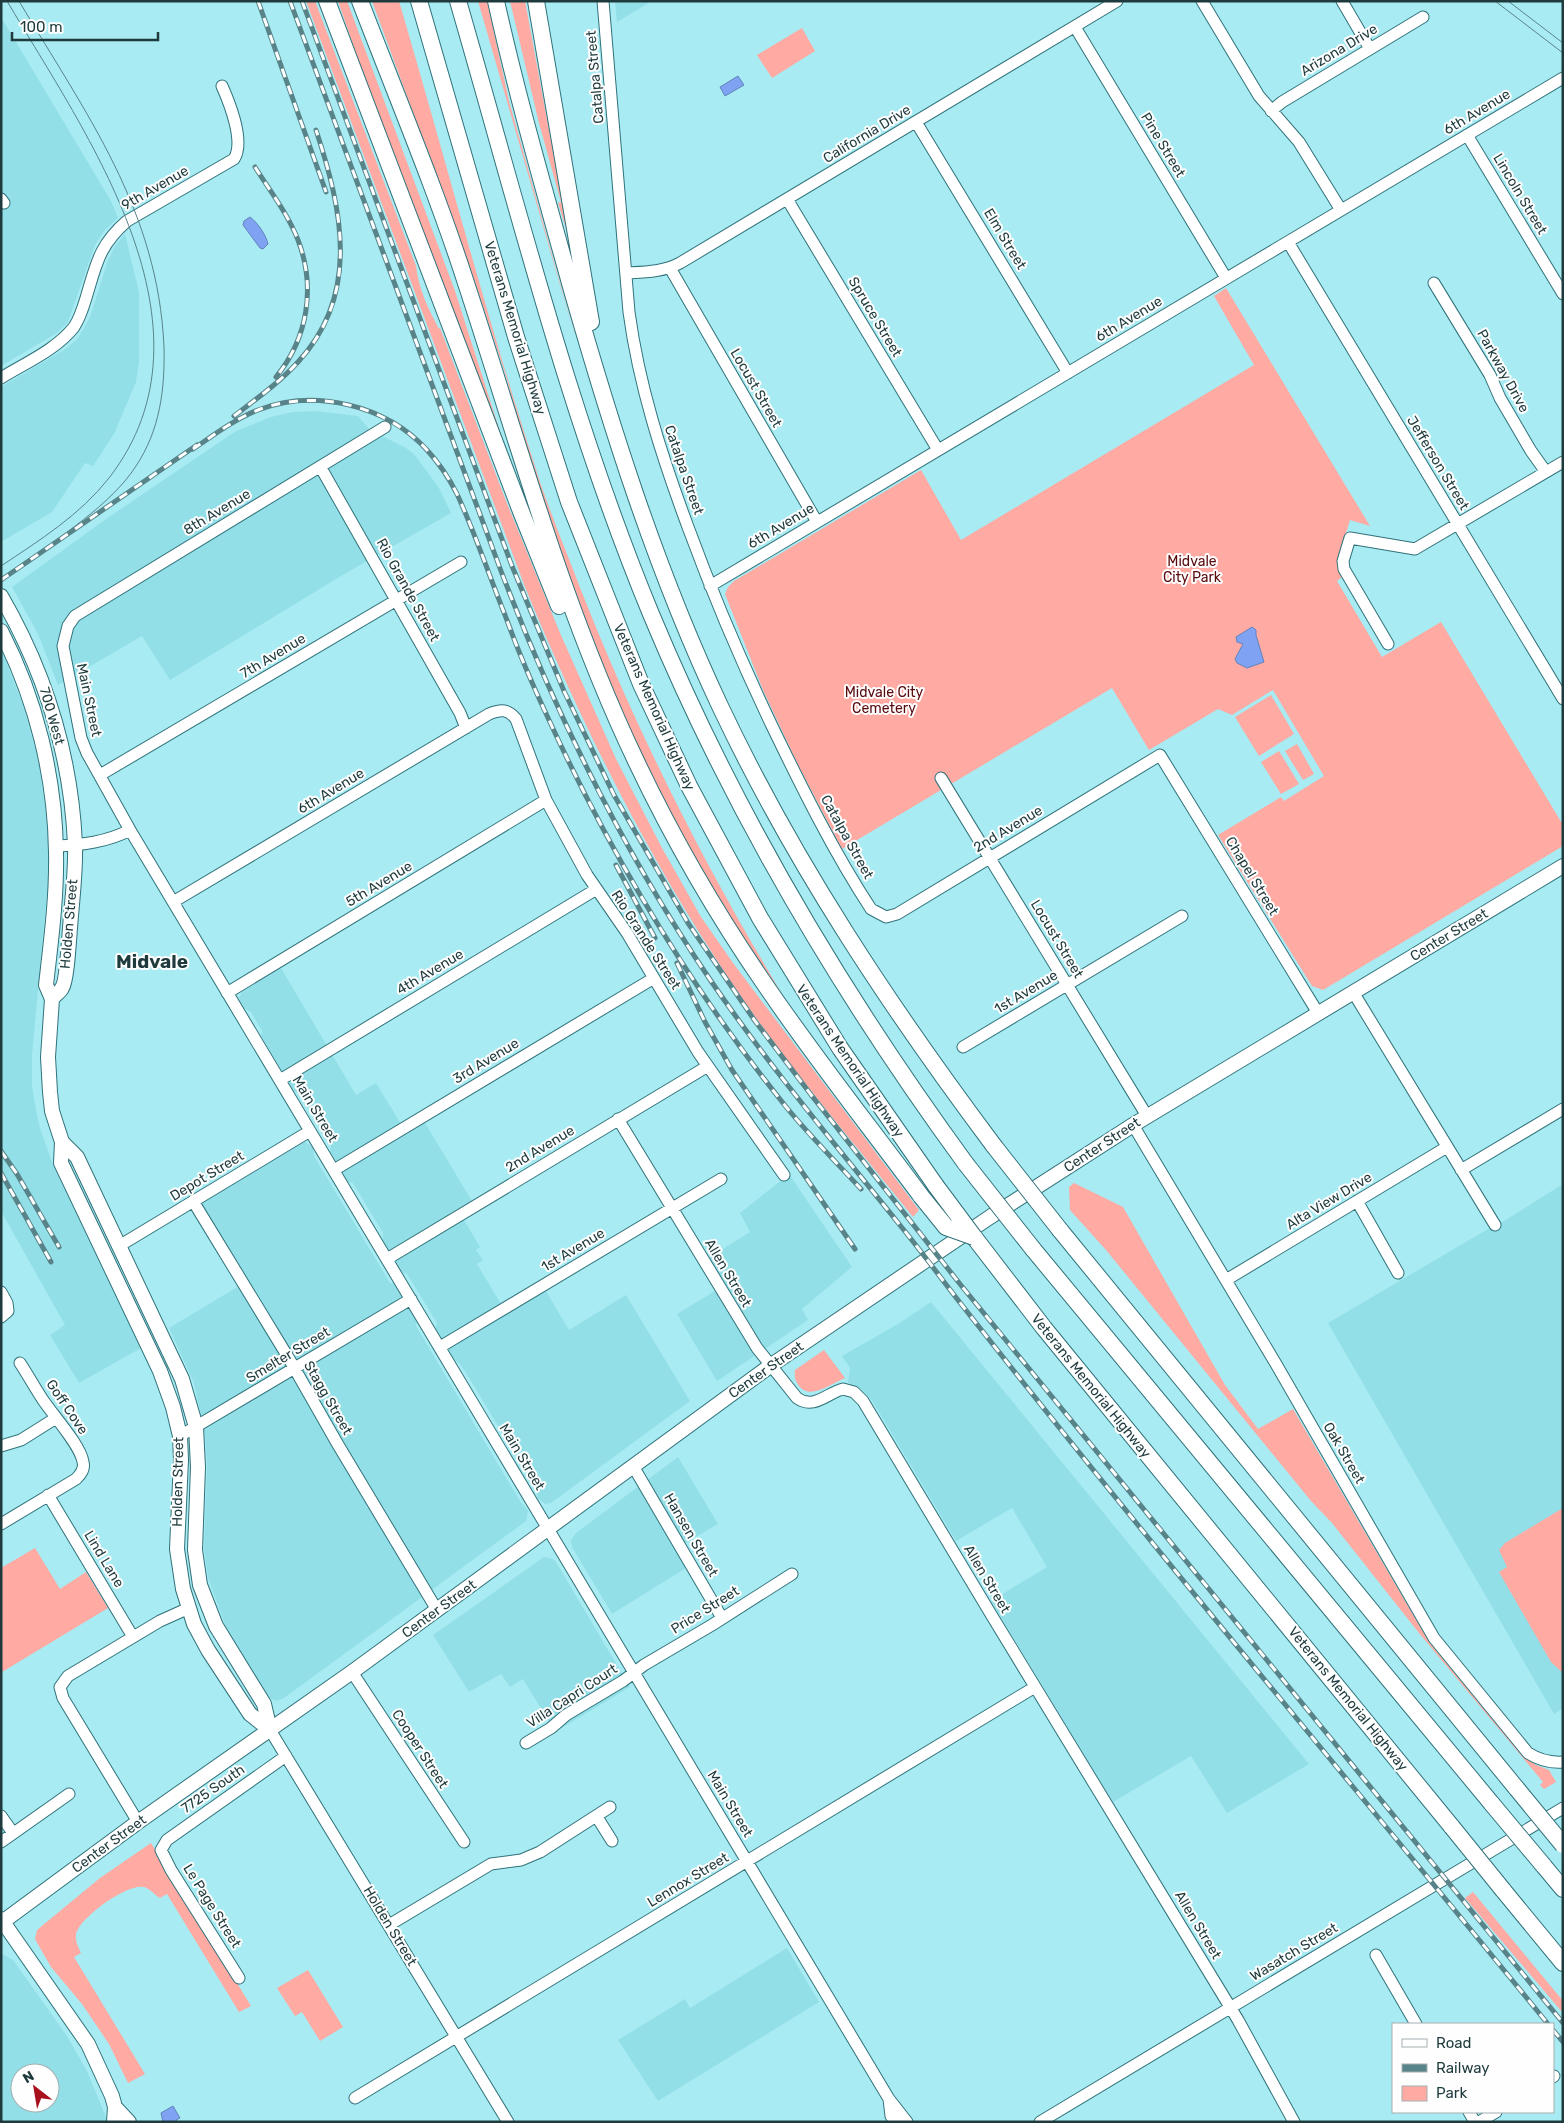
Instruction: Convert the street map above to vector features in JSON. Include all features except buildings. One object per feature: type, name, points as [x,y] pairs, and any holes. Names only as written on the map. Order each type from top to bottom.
[{"type":"highway","points":[[327,1],[546,574],[600,700],[714,904],[764,984],[946,1227],[974,1237]]},
{"type":"highway","points":[[360,1],[436,198],[465,280],[551,549],[579,629],[600,682],[653,796]]},
{"type":"highway","name":"Veterans Memorial Highway","points":[[419,1],[516,337],[569,502],[641,684],[689,786],[760,918],[840,1048],[936,1186],[1050,1336],[1563,1963]]},
{"type":"highway","points":[[458,1],[554,337],[592,455],[651,613],[725,772],[775,868],[874,1032],[919,1101],[966,1164],[1033,1249],[1563,1889]]},
{"type":"highway","points":[[496,1],[538,172],[620,451],[677,608],[720,707],[768,801],[841,928],[914,1035],[994,1146],[1060,1230],[1563,1845]]},
{"type":"highway","points":[[536,1],[592,329],[620,451]]},
{"type":"main road","name":"700 West","points":[[1,596],[36,664],[54,716],[65,763],[75,845]]},
{"type":"main road","name":"700 West","points":[[1,631],[20,671],[41,739],[50,782],[56,846]]},
{"type":"main road","name":"Holden Street","points":[[52,999],[64,986],[72,907],[75,845]]},
{"type":"main road","name":"Holden Street","points":[[56,846],[56,886],[46,985],[52,999],[48,1057],[49,1083],[52,1111],[62,1142],[61,1163],[160,1371],[173,1407],[180,1436],[181,1469],[177,1549],[188,1608],[200,1636],[250,1714],[270,1730]]},
{"type":"main road","name":"Center Street","points":[[2,1921],[138,1822],[352,1672],[770,1366],[990,1217],[1147,1116],[1563,866]]},
{"type":"main road","name":"Holden Street","points":[[62,1142],[77,1157],[179,1371],[196,1427],[198,1467],[195,1550],[200,1585],[216,1626],[264,1704],[270,1730]]},
{"type":"main road","points":[[2,1921],[88,2044],[105,2079],[115,2107],[129,2122]]},
{"type":"main road","points":[[114,2122],[115,2107]]},
{"type":"street","name":"Catalpa Street","points":[[603,1],[633,339],[648,408],[665,464],[710,586],[745,668],[829,836],[871,909]]},
{"type":"street","name":"California Drive","points":[[626,273],[670,268],[1117,1]]},
{"type":"street","points":[[1202,1],[1259,96],[1271,111],[1290,129],[1341,210]]},
{"type":"street","points":[[1342,1],[1370,49]]},
{"type":"street","name":"Arizona Drive","points":[[1271,111],[1282,102],[1423,17]]},
{"type":"street","name":"Pine Street","points":[[1075,27],[1226,278]]},
{"type":"street","name":"6th Avenue","points":[[710,586],[1563,78]]},
{"type":"street","name":"9th Avenue","points":[[1,378],[52,347],[66,336],[75,325],[82,311],[102,250],[115,231],[132,218],[234,159],[237,154],[239,141],[222,86]]},
{"type":"street","name":"Elm Street","points":[[916,122],[1068,373]]},
{"type":"street","name":"Lincoln Street","points":[[1467,136],[1563,294]]},
{"type":"street","name":"Spruce Street","points":[[787,199],[938,450]]},
{"type":"street","name":"Jefferson Street","points":[[1288,242],[1563,699]]},
{"type":"street","name":"Locust Street","points":[[670,268],[816,522]]},
{"type":"street","name":"Parkway Drive","points":[[1434,284],[1490,375],[1500,398],[1546,472]]},
{"type":"street","name":"8th Avenue","points":[[68,626],[75,616],[84,609],[321,468],[385,427]]},
{"type":"street","points":[[1388,644],[1344,569],[1343,561],[1350,538],[1415,549],[1563,462]]},
{"type":"street","name":"Rio Grande Street","points":[[321,468],[460,713],[466,728]]},
{"type":"street","name":"7th Avenue","points":[[100,775],[461,562]]},
{"type":"street","name":"Main Street","points":[[68,626],[63,646],[81,738],[87,753],[130,830],[889,2099],[907,2122]]},
{"type":"street","name":"6th Avenue","points":[[173,902],[489,714],[505,710]]},
{"type":"street","name":"Rio Grande Street","points":[[505,710],[516,719],[546,800],[596,890],[627,933],[708,1066],[784,1176]]},
{"type":"street","name":"2nd Avenue","points":[[871,909],[886,917],[897,914],[1160,755]]},
{"type":"street","name":"Chapel Street","points":[[1160,755],[1318,1013]]},
{"type":"street","name":"Locust Street","points":[[941,778],[1147,1116]]},
{"type":"street","name":"5th Avenue","points":[[228,993],[546,800]]},
{"type":"street","points":[[56,846],[105,840],[130,830]]},
{"type":"street","name":"4th Avenue","points":[[280,1080],[596,890]]},
{"type":"street","name":"1st Avenue","points":[[963,1047],[1182,916]]},
{"type":"street","name":"3rd Avenue","points":[[334,1170],[654,978]]},
{"type":"street","points":[[1353,992],[1495,1225]]},
{"type":"street","name":"2nd Avenue","points":[[387,1259],[708,1066]]},
{"type":"street","points":[[1461,1170],[1563,1109]]},
{"type":"street","name":"Allen Street","points":[[618,1120],[757,1348],[797,1398],[805,1403],[815,1402],[844,1389],[850,1390],[860,1397],[1230,2008],[1294,2122]]},
{"type":"street","name":"Oak Street","points":[[1133,1125],[1226,1280],[1434,1638],[1528,1753],[1539,1760],[1553,1763],[1563,1762]]},
{"type":"street","name":"Depot Street","points":[[119,1246],[310,1131]]},
{"type":"street","name":"Alta View Drive","points":[[1226,1280],[1447,1147]]},
{"type":"street","name":"1st Avenue","points":[[440,1347],[721,1179]]},
{"type":"street","name":"Stagg Street","points":[[194,1201],[437,1610]]},
{"type":"street","points":[[1357,1201],[1398,1273]]},
{"type":"street","points":[[1,1292],[7,1303],[4,1314]]},
{"type":"street","name":"Smelter Street","points":[[180,1436],[411,1299]]},
{"type":"street","name":"Goff Cove","points":[[20,1363],[82,1457],[83,1470],[76,1479],[48,1496]]},
{"type":"street","points":[[1,1446],[21,1440],[56,1418]]},
{"type":"street","name":"Hansen Street","points":[[633,1466],[722,1618]]},
{"type":"street","points":[[1,1524],[48,1496]]},
{"type":"street","name":"Lind Lane","points":[[48,1496],[133,1637]]},
{"type":"street","name":"Price Street","points":[[634,1673],[792,1574]]},
{"type":"street","points":[[138,1822],[60,1690],[68,1676],[160,1621],[188,1608]]},
{"type":"street","name":"Cooper Street","points":[[352,1672],[464,1842]]},
{"type":"street","name":"Villa Capri Court","points":[[526,1743],[551,1728],[566,1715],[634,1673]]},
{"type":"street","name":"Lennox Street","points":[[356,2098],[1035,1687]]},
{"type":"street","name":"Holden Street","points":[[270,1730],[508,2122]]},
{"type":"street","name":"7725 South","points":[[161,1850],[168,1840],[286,1756]]},
{"type":"street","points":[[1,1842],[69,1794]]},
{"type":"street","points":[[389,1925],[491,1864],[521,1860],[531,1856],[597,1817],[610,1807]]},
{"type":"street","name":"Wasatch Street","points":[[1040,2122],[1563,1808]]},
{"type":"street","points":[[1,1816],[13,1833]]},
{"type":"street","points":[[597,1817],[612,1841]]},
{"type":"street","name":"Le Page Street","points":[[161,1850],[171,1870],[239,1978]]},
{"type":"street","points":[[1376,1955],[1415,2023]]},
{"type":"street","name":"Main Street","points":[[889,2099],[891,2116],[894,2122]]},
{"type":"street","points":[[1479,2122],[1494,2113]]},
{"type":"shaded area","points":[[615,1],[652,1],[617,22]]},
{"type":"shaded area","points":[[1,17],[111,201],[118,218],[104,231],[95,245],[68,322],[57,333],[1,366]]},
{"type":"shaded area","points":[[125,234],[139,292],[139,361],[136,382],[114,434],[93,466],[85,463],[52,512],[1,542],[1,387],[67,348],[78,338],[90,317],[108,260],[115,246]]},
{"type":"shaded area","points":[[315,411],[358,416],[370,430],[406,448],[415,455],[439,488],[451,513],[341,576],[170,680],[142,636],[58,685],[38,634],[12,587],[106,519],[236,431],[271,417],[293,412]]},
{"type":"shaded area","points":[[1,649],[24,707],[39,764],[49,852],[48,882],[32,1055],[32,1086],[36,1110],[40,1128],[54,1168],[141,1348],[79,1383],[50,1335],[65,1325],[1,1211]]},
{"type":"shaded area","points":[[281,968],[356,1095],[376,1083],[401,1124],[419,1113],[478,1211],[464,1220],[480,1247],[476,1250],[483,1260],[477,1264],[501,1304],[540,1281],[569,1330],[626,1295],[690,1401],[551,1503],[545,1504],[538,1498],[537,1491],[471,1381],[460,1364],[454,1360],[435,1329],[437,1323],[407,1274],[401,1272],[383,1242],[383,1233],[353,1183],[348,1182],[330,1152],[331,1146],[301,1095],[293,1091],[261,1036],[262,1031],[251,1012],[245,1009],[240,1001],[239,997],[243,991]]},
{"type":"shaded area","points":[[305,1142],[313,1147],[314,1156],[390,1283],[395,1284],[417,1321],[416,1326],[520,1501],[528,1511],[526,1521],[284,1698],[276,1701],[266,1696],[227,1630],[208,1578],[204,1548],[207,1465],[205,1435],[194,1383],[169,1328],[239,1286],[192,1208]]},
{"type":"shaded area","points":[[789,1174],[852,1267],[802,1309],[808,1320],[717,1381],[677,1314],[715,1291],[699,1264],[750,1232],[740,1213]]},
{"type":"shaded area","points":[[1563,1184],[1563,1708],[1554,1714],[1328,1323],[1504,1221]]},
{"type":"shaded area","points":[[931,1302],[1309,1764],[1227,1813],[1191,1756],[1113,1802],[991,1601],[1047,1567],[1012,1508],[956,1541],[871,1399],[861,1389],[848,1383],[850,1368],[842,1356],[898,1324]]},
{"type":"shaded area","points":[[678,1457],[718,1524],[675,1549],[686,1568],[612,1614],[572,1547],[571,1540],[576,1533]]},
{"type":"shaded area","points":[[544,1557],[553,1559],[556,1562],[630,1687],[555,1732],[523,1679],[510,1687],[501,1674],[469,1692],[433,1635]]},
{"type":"shaded area","points":[[787,1948],[819,2002],[658,2101],[618,2040],[685,1999],[690,2008]]},
{"type":"shaded area","points":[[1,1953],[13,1960],[67,2036],[87,2071],[108,2122],[1,2122]]},
{"type":"green space","points":[[306,1],[315,1],[416,266],[424,299],[440,328],[506,501],[560,633],[616,759],[662,848],[701,917],[733,963],[919,1210],[913,1217],[811,1091],[738,993],[688,915],[612,778],[545,635],[525,587]]},
{"type":"green space","points":[[338,1],[347,1],[455,291],[513,472],[370,94]]},
{"type":"green space","points":[[372,1],[399,1],[485,302],[540,482],[602,641],[651,752],[678,806],[735,913],[796,1017],[750,953],[661,798],[579,613],[473,276]]},
{"type":"green space","points":[[478,1],[487,1],[509,101],[576,340]]},
{"type":"green space","points":[[510,1],[525,1],[569,238],[558,203],[561,202],[539,123]]},
{"type":"green space","points":[[802,28],[815,51],[772,78],[757,55]]},
{"type":"green space","name":"Midvale City Park","points":[[1226,288],[1370,526],[1350,520],[1337,566],[1342,577],[1337,581],[1382,657],[1441,622],[1563,825],[1563,846],[1323,990],[1312,986],[1218,835],[1281,797],[1284,801],[1324,776],[1273,690],[1232,715],[1218,709],[1149,750],[1112,688],[842,849],[798,765],[763,690],[725,594],[728,587],[734,581],[921,470],[961,540],[1254,365],[1214,296]]},
{"type":"green space","points":[[1271,695],[1294,734],[1259,756],[1235,717]]},
{"type":"green space","points":[[1297,744],[1314,774],[1303,780],[1285,751]]},
{"type":"green space","points":[[1279,751],[1299,784],[1281,794],[1261,762]]},
{"type":"green space","points":[[1074,1183],[1123,1207],[1225,1385],[1258,1429],[1293,1409],[1429,1642],[1523,1756],[1536,1765],[1549,1770],[1556,1782],[1544,1789],[1540,1785],[1543,1782],[1419,1633],[1332,1523],[1311,1501],[1106,1250],[1070,1210],[1069,1187]]},
{"type":"green space","points":[[824,1350],[845,1378],[817,1391],[806,1391],[797,1382],[795,1370]]},
{"type":"green space","points":[[1563,1508],[1563,1673],[1551,1662],[1499,1572],[1507,1567],[1499,1550],[1505,1543]]},
{"type":"green space","points":[[35,1548],[60,1589],[86,1572],[108,1608],[2,1672],[1,1568]]},
{"type":"green space","points":[[151,1843],[251,2006],[239,2012],[167,1894],[160,1898],[144,1887],[136,1887],[116,1896],[94,1911],[79,1927],[76,1939],[81,1953],[74,1957],[145,2074],[128,2083],[109,2044],[82,2004],[51,1967],[35,1939],[37,1930],[100,1878]]},
{"type":"green space","points":[[1473,1892],[1563,2001],[1563,2013],[1465,1898]]},
{"type":"green space","points":[[308,1970],[343,2027],[320,2041],[302,2012],[295,2016],[277,1988]]},
{"type":"water","points":[[738,76],[744,85],[725,96],[720,87]]},
{"type":"water","points":[[250,217],[264,233],[268,244],[263,249],[260,248],[243,225],[244,221]]},
{"type":"water","points":[[1252,627],[1256,630],[1264,662],[1247,668],[1237,663],[1235,659],[1243,644],[1237,642],[1236,637]]},
{"type":"water","points":[[173,2106],[180,2118],[176,2120],[177,2122],[163,2122],[161,2113]]},
{"type":"tram line","points":[[1,566],[72,515],[109,478],[141,420],[154,359],[149,296],[132,233],[105,171],[73,111],[7,1]]},
{"type":"tram line","points":[[19,1],[93,124],[133,207],[148,251],[159,297],[164,347],[162,394],[156,424],[151,438],[136,466],[126,480],[99,507],[22,565]]},
{"type":"tram line","points":[[1495,1],[1563,53]]},
{"type":"tram line","points":[[1508,1],[1563,43]]},
{"type":"railway","points":[[258,1],[326,192]]},
{"type":"railway","points":[[290,1],[522,625],[594,782],[649,883],[679,933],[733,1013],[779,1074],[965,1309],[1182,1579],[1547,2023]]},
{"type":"railway","points":[[302,1],[512,566],[564,691],[614,795],[688,923],[755,1021],[960,1284],[1563,2023]]},
{"type":"railway","points":[[234,416],[291,370],[318,336],[331,308],[338,280],[340,250],[338,220],[333,190],[316,130]]},
{"type":"railway","points":[[255,167],[294,230],[304,258],[307,276],[306,312],[302,329],[287,362],[276,377]]},
{"type":"railway","points":[[193,449],[241,418],[258,410],[280,404],[326,401],[371,412],[410,434],[427,450],[436,460],[457,494],[537,694],[573,771],[627,872],[687,970],[752,1063],[787,1108],[861,1189]]},
{"type":"railway","points":[[1,580],[197,445]]},
{"type":"railway","points":[[616,865],[655,938]]},
{"type":"railway","points":[[677,963],[705,1022],[732,1070],[855,1249]]},
{"type":"railway","points":[[1,1151],[17,1174],[59,1247]]},
{"type":"railway","points":[[1,1173],[51,1262]]},
{"type":"railway","points":[[1554,2031],[1563,2042]]},
{"type":"district","name":"Midvale","points":[[152,961]]},
{"type":"park label","name":"Midvale City Cemetery","points":[[884,700]]}]
